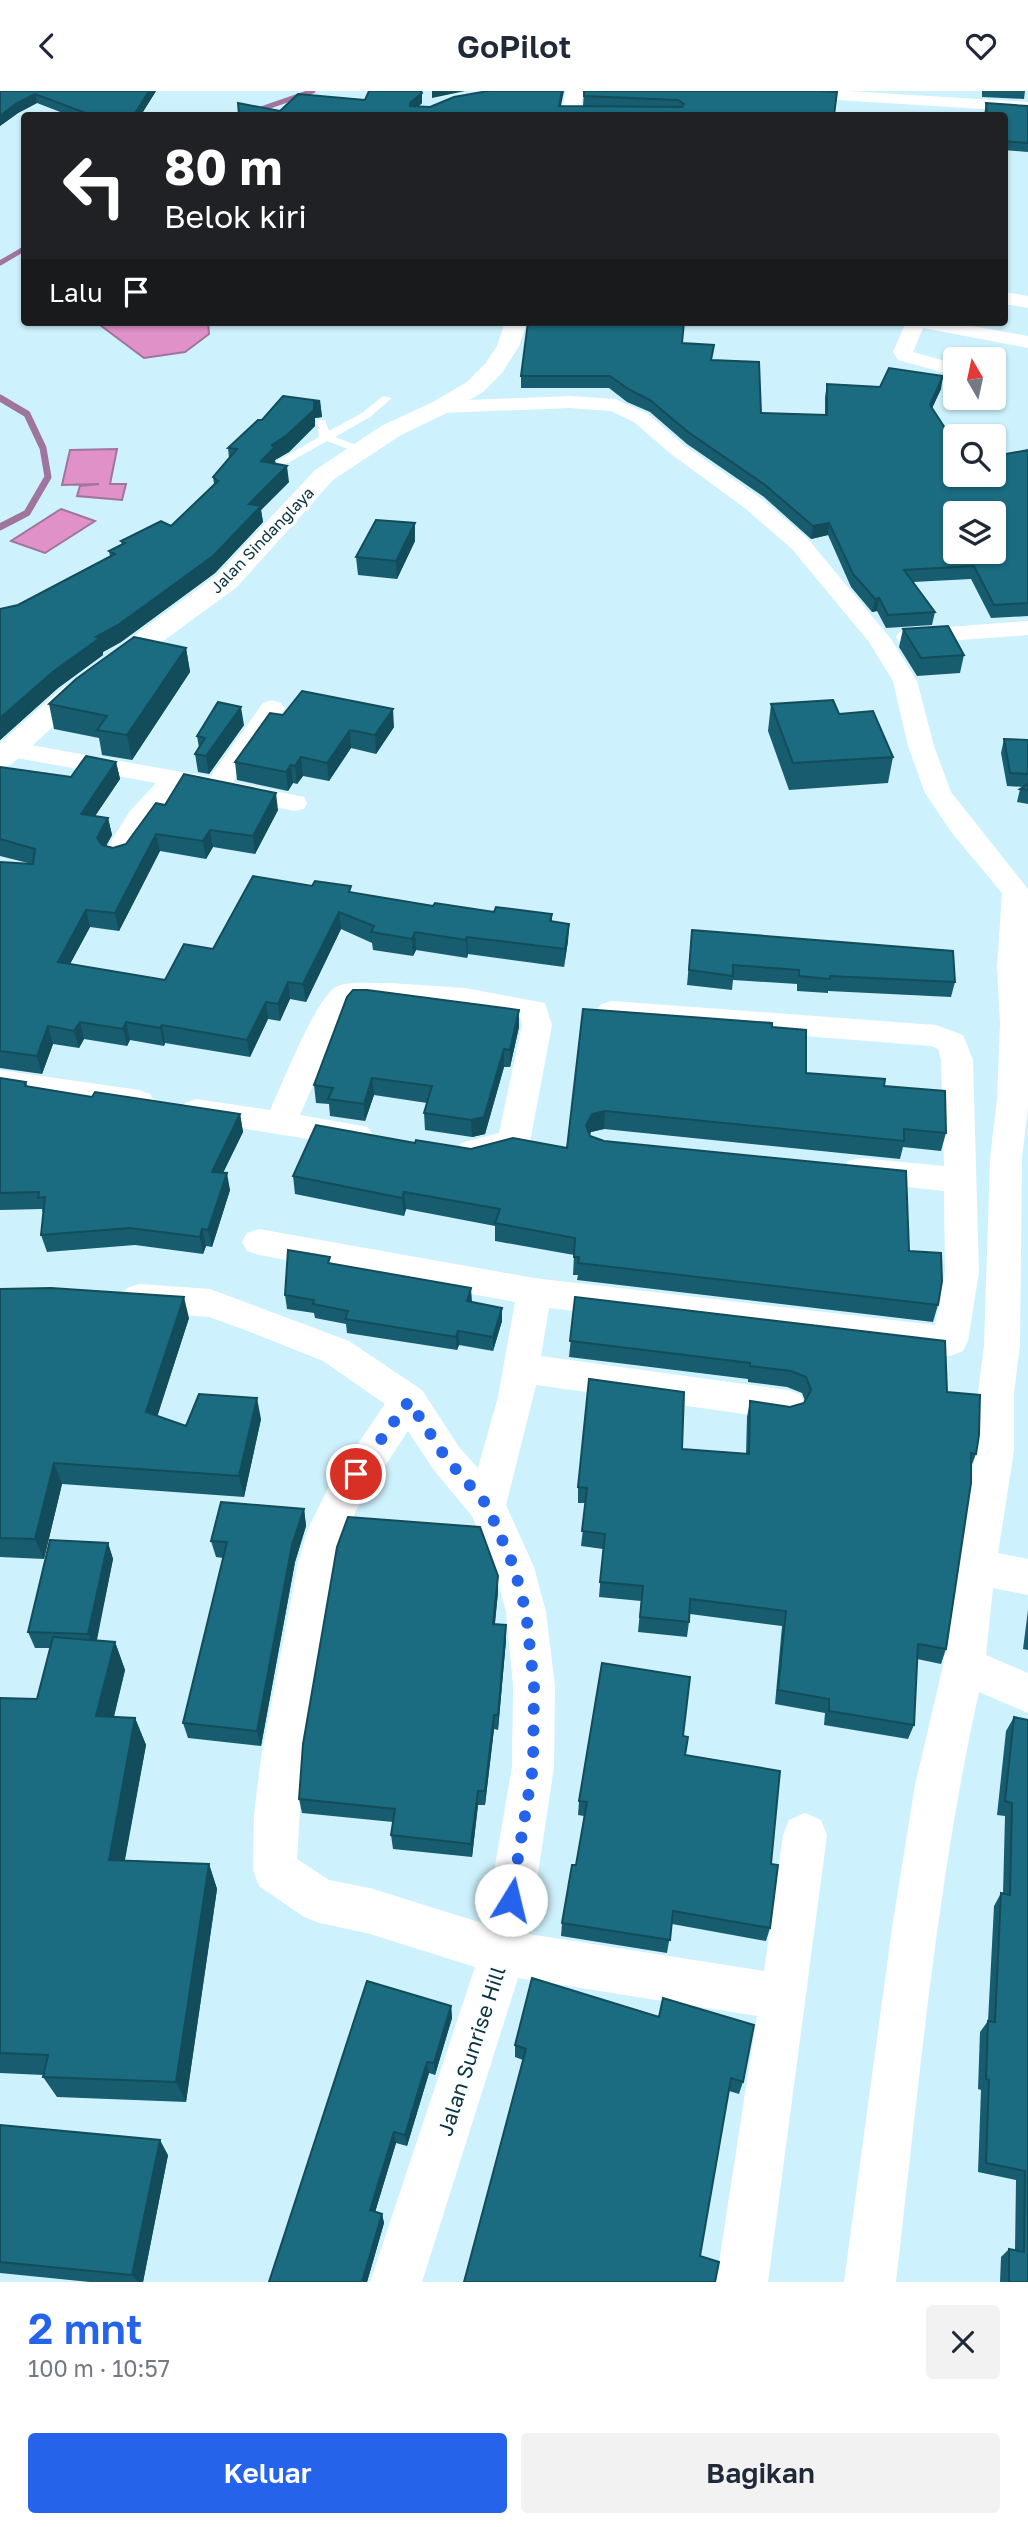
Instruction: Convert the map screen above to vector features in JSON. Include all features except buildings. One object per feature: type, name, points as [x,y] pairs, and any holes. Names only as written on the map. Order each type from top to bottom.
[{"type":"street","points":[[575,91],[575,112]]},
{"type":"street","points":[[774,91],[1028,107]]},
{"type":"street","points":[[1008,299],[1028,302]]},
{"type":"street","name":"Jalan Sindanglaya","points":[[4,754],[70,696],[227,581],[324,475],[392,430],[441,407],[475,387],[494,369],[508,346],[515,326]]},
{"type":"street","points":[[916,326],[903,352],[905,356],[943,366]]},
{"type":"street","points":[[940,326],[1028,342]]},
{"type":"street","points":[[441,407],[593,402],[615,405],[632,412],[678,450],[754,504],[800,544],[879,639],[905,681],[921,745],[938,793],[962,827],[1022,893],[1012,967],[1016,1023],[1013,1099],[1006,1158],[1002,1346],[996,1393],[995,1451],[976,1567],[964,1666],[937,1785],[917,1915],[870,2282]]},
{"type":"street","points":[[879,639],[1028,628]]},
{"type":"street","points":[[216,787],[272,708]]},
{"type":"street","points":[[4,754],[175,778],[294,803]]},
{"type":"street","points":[[117,855],[141,817],[175,778]]},
{"type":"street","points":[[280,1123],[330,1013],[344,995],[377,993],[508,1003],[534,1010],[537,1025],[514,1142],[472,1152],[444,1148]]},
{"type":"street","points":[[612,1010],[936,1036],[952,1043],[957,1060],[962,1272],[950,1341]]},
{"type":"street","points":[[0,1081],[390,1140]]},
{"type":"street","points":[[837,1167],[961,1180]]},
{"type":"street","points":[[259,1242],[534,1292],[1002,1346]]},
{"type":"street","points":[[487,1505],[522,1368],[534,1292]]},
{"type":"street","name":"Jalan Sunrise Hill","points":[[100,1296],[211,1303],[335,1351],[409,1401],[446,1458],[487,1505],[514,1567],[526,1612],[534,1686],[533,1767],[503,1953],[396,2282]]},
{"type":"street","points":[[522,1368],[787,1405]]},
{"type":"street","points":[[409,1401],[356,1474],[334,1514],[318,1554],[289,1716],[274,1836],[275,1870],[320,1901],[370,1911],[503,1953],[783,1997]]},
{"type":"street","points":[[976,1567],[1028,1577]]},
{"type":"street","points":[[964,1666],[1028,1693]]},
{"type":"street","points":[[742,2282],[805,1835]]},
{"type":"lane","points":[[282,462],[366,415],[387,398]]},
{"type":"lane","points":[[321,422],[325,437]]},
{"type":"lane","points":[[325,437],[360,450]]},
{"type":"shaded area","points":[[101,326],[208,326],[209,334],[185,352],[144,358]]},
{"type":"shaded area","points":[[117,449],[110,484],[126,484],[122,500],[77,496],[80,486],[99,484],[62,485],[70,450]]},
{"type":"shaded area","points":[[61,509],[95,521],[45,553],[11,541]]},
{"type":"waterway","points":[[253,112],[313,91]]},
{"type":"waterway","points":[[0,263],[21,251]]},
{"type":"waterway","points":[[0,398],[27,414],[43,448],[48,477],[27,513],[0,527]]},
{"type":"route","points":[[356,1474],[409,1401],[446,1458],[487,1505],[514,1567],[526,1612],[534,1686],[533,1767],[511,1900]]}]
